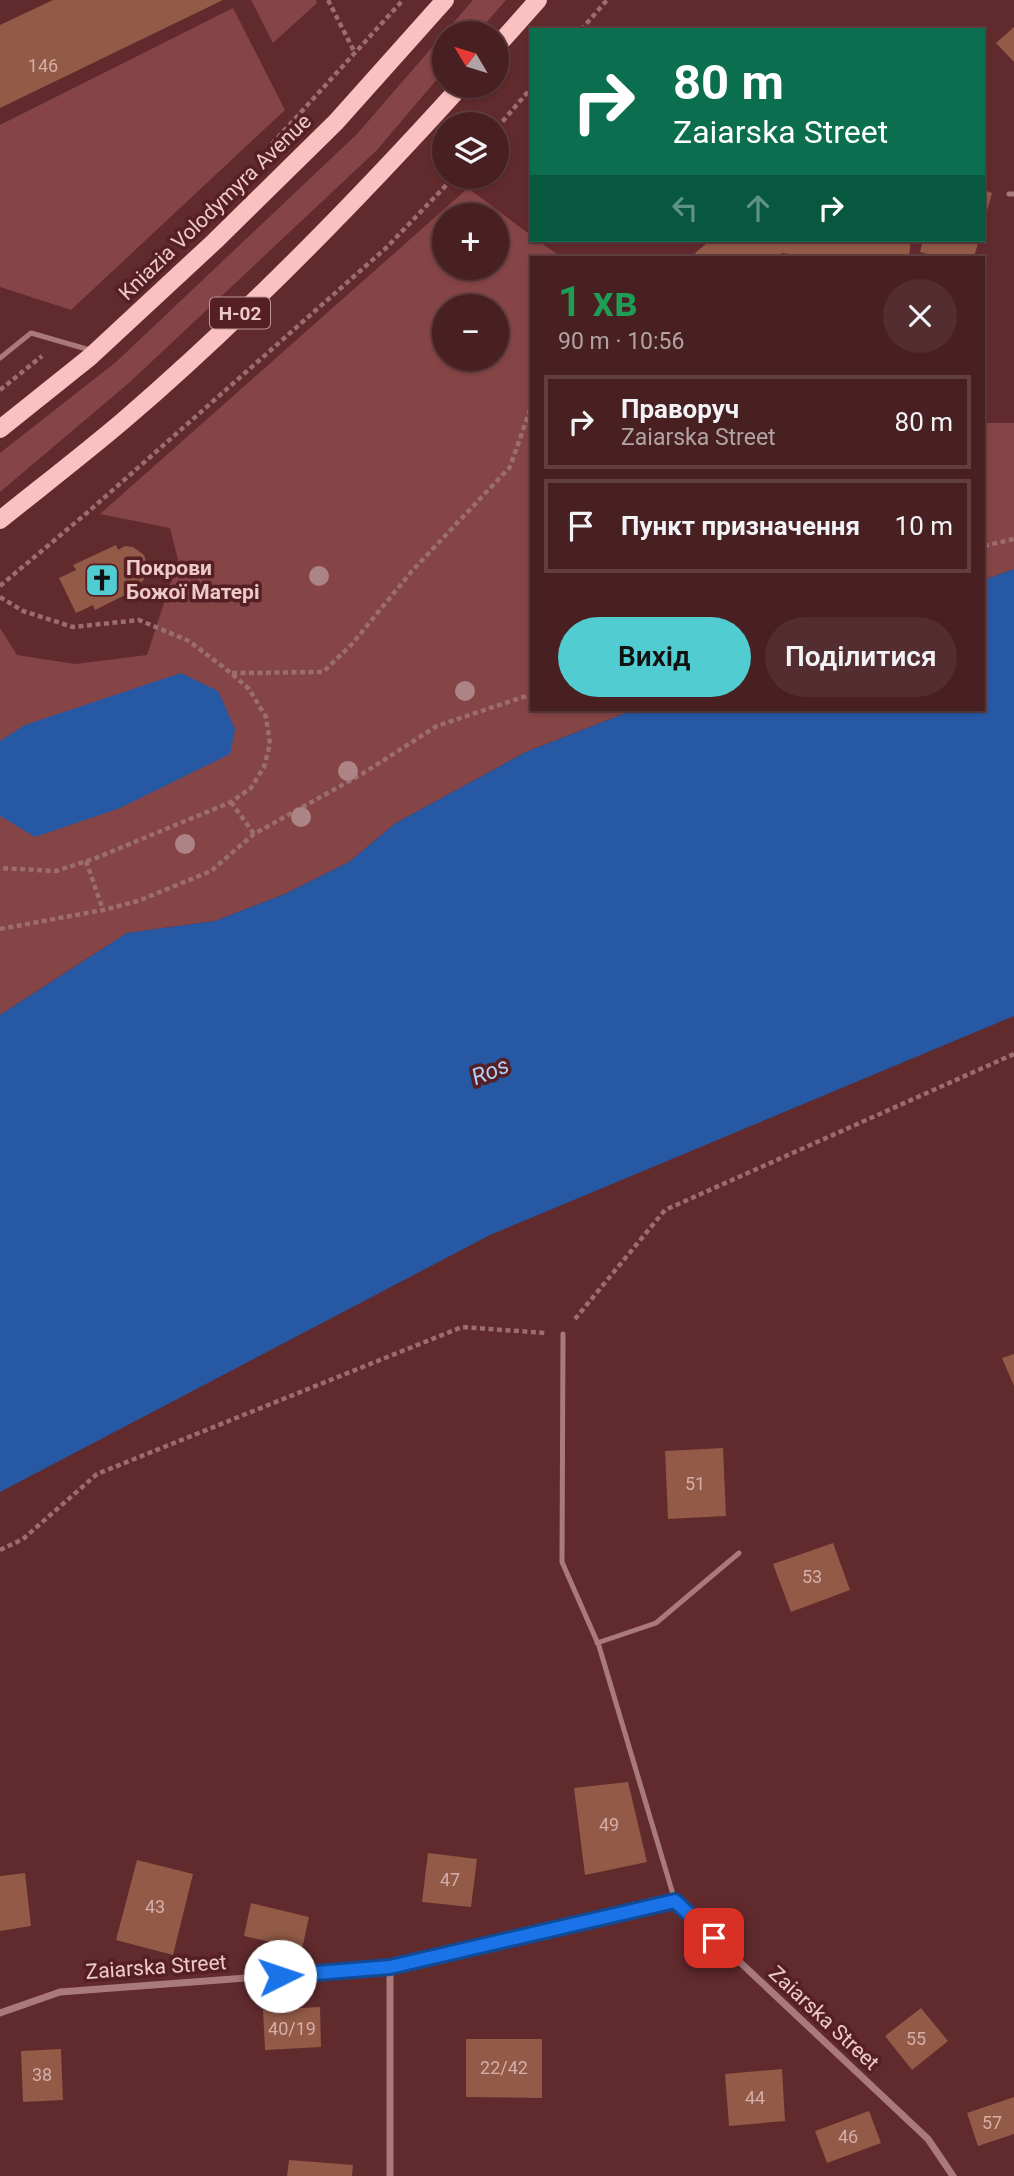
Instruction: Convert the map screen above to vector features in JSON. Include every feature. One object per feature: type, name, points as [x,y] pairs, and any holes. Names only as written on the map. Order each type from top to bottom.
[{"type":"main road","name":"Kniazia Volodymyra Avenue","points":[[0,429],[96,352],[215,241],[337,122],[445,0]]},
{"type":"main road","points":[[509,33],[538,0]]},
{"type":"main road","name":"Н-02","points":[[0,520],[125,419],[259,296],[387,168],[450,98]]},
{"type":"street","name":"Zaiarska Street","points":[[0,2013],[60,1992],[390,1967],[675,1901],[928,2140],[953,2176]]},
{"type":"street","points":[[390,1967],[390,2176]]},
{"type":"lane","points":[[0,358],[31,333],[96,352]]},
{"type":"lane","points":[[563,1334],[562,1562],[597,1643],[675,1901]]},
{"type":"lane","points":[[597,1643],[656,1623],[739,1553]]},
{"type":"path","points":[[328,0],[355,53]]},
{"type":"path","points":[[264,152],[403,0]]},
{"type":"path","points":[[583,28],[607,0]]},
{"type":"path","points":[[509,114],[530,89]]},
{"type":"path","points":[[0,586],[88,512],[376,257],[442,189]]},
{"type":"path","points":[[0,390],[60,341]]},
{"type":"path","points":[[231,673],[323,672],[352,644],[412,571],[510,467],[530,410]]},
{"type":"path","points":[[985,546],[1014,539]]},
{"type":"path","points":[[0,597],[23,611],[73,627],[139,620],[189,640],[248,689],[265,717],[270,744],[264,768],[251,788],[231,802],[56,872],[0,868]]},
{"type":"path","points":[[0,929],[138,901],[211,871],[254,834],[362,774],[437,726],[530,695]]},
{"type":"path","points":[[231,802],[254,834]]},
{"type":"path","points":[[86,861],[103,910]]},
{"type":"path","points":[[0,1550],[23,1539],[97,1475],[462,1326],[563,1334],[664,1210],[1014,1054]]},
{"type":"shaded area","points":[[251,0],[316,0],[317,3],[273,43]]},
{"type":"shaded area","points":[[473,0],[506,0],[488,21],[455,21]]},
{"type":"shaded area","points":[[233,8],[285,110],[71,310],[0,287],[0,125]]},
{"type":"shaded area","points":[[432,47],[432,85],[377,150],[130,382],[0,492],[0,453],[116,362],[357,134]]},
{"type":"shaded area","points":[[469,189],[488,203],[451,203]]},
{"type":"shaded area","points":[[509,219],[530,234],[530,242],[540,242],[560,256],[530,256],[530,711],[631,711],[526,752],[396,823],[349,862],[285,894],[215,921],[127,933],[0,1015],[0,628],[17,655],[75,664],[147,655],[178,560],[170,528],[100,514],[432,220],[432,280],[509,280]]},
{"type":"shaded area","points":[[985,423],[1014,423],[1014,569],[985,580]]},
{"type":"water","name":"Ros","points":[[1014,569],[1014,1016],[490,1235],[0,1492],[0,1015],[127,933],[215,921],[285,894],[349,862],[396,823],[526,752],[631,711],[985,711],[985,580]]},
{"type":"water","points":[[181,673],[218,691],[235,729],[230,754],[120,808],[35,837],[0,816],[0,741],[25,725]]},
{"type":"building","points":[[53,0],[223,0],[0,108],[0,25]]},
{"type":"building","points":[[1014,27],[1014,62],[996,43]]},
{"type":"building","points":[[985,190],[992,193],[985,218]]},
{"type":"building","points":[[709,242],[911,242],[909,256],[803,256],[782,253],[778,256],[697,256],[695,253]]},
{"type":"building","points":[[922,242],[978,242],[974,256],[935,256],[920,252]]},
{"type":"building","name":"Покрови Божої Матері","points":[[116,545],[118,550],[125,546],[133,547],[144,555],[148,568],[143,581],[135,585],[137,589],[95,610],[93,605],[76,613],[59,578],[76,570],[73,565]]},
{"type":"building","points":[[1014,1354],[1014,1386],[1002,1358]]},
{"type":"building","points":[[723,1448],[726,1516],[668,1519],[665,1451]]},
{"type":"building","points":[[833,1543],[850,1590],[791,1612],[773,1564]]},
{"type":"building","points":[[628,1782],[647,1862],[585,1875],[574,1788]]},
{"type":"building","points":[[428,1853],[477,1859],[471,1907],[422,1902]]},
{"type":"building","points":[[137,1860],[193,1874],[173,1955],[116,1940]]},
{"type":"building","points":[[25,1873],[31,1926],[0,1931],[0,1876]]},
{"type":"building","points":[[251,1903],[309,1917],[302,1949],[244,1936]]},
{"type":"building","points":[[320,2007],[321,2047],[265,2050],[263,2010]]},
{"type":"building","points":[[921,2008],[948,2041],[912,2070],[885,2036]]},
{"type":"building","points":[[466,2039],[542,2039],[542,2098],[466,2097]]},
{"type":"building","points":[[61,2049],[63,2100],[23,2102],[21,2051]]},
{"type":"building","points":[[782,2069],[785,2121],[729,2126],[725,2074]]},
{"type":"building","points":[[1014,2097],[1014,2134],[978,2146],[967,2113]]},
{"type":"building","points":[[869,2111],[881,2143],[827,2163],[815,2131]]},
{"type":"building","points":[[289,2160],[353,2165],[352,2176],[287,2176]]},
{"type":"place","name":"Покрови Божої Матері","points":[[102,580]]},
{"type":"route","points":[[280,1976],[390,1967],[675,1901],[714,1938]]}]
